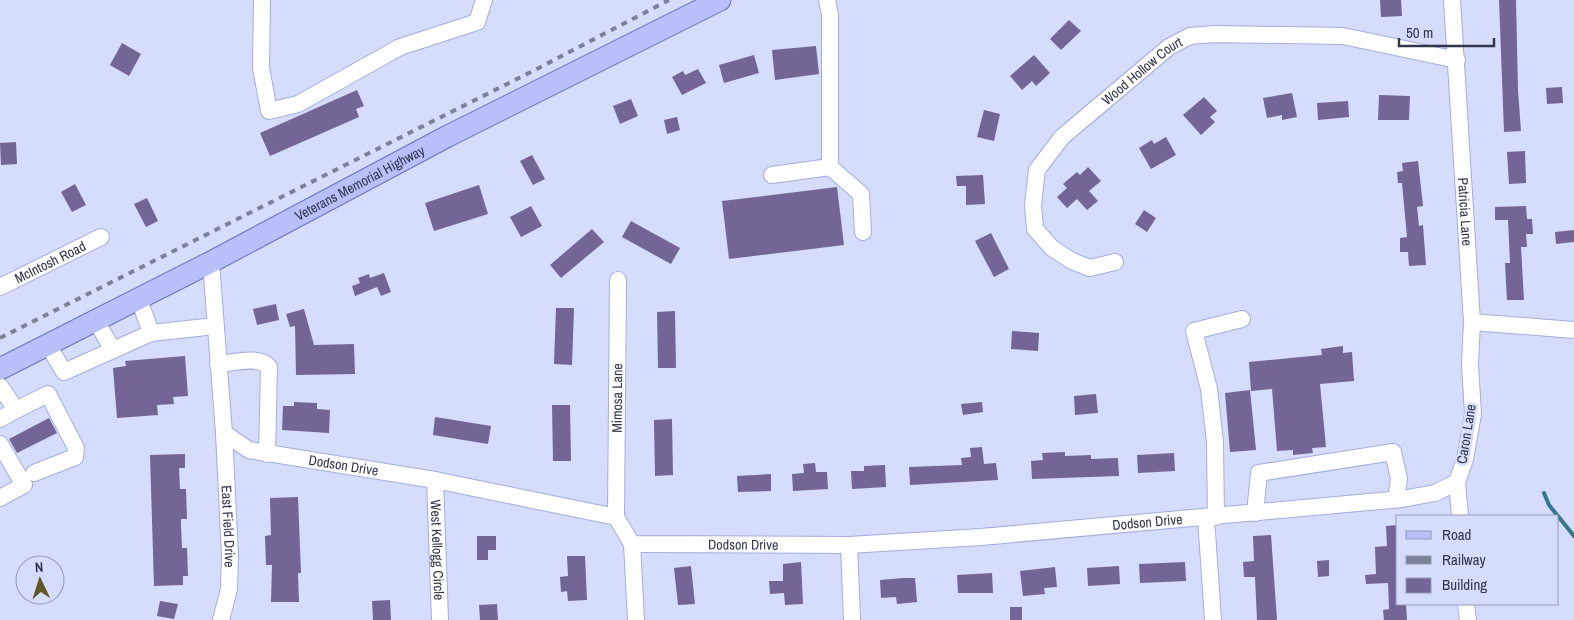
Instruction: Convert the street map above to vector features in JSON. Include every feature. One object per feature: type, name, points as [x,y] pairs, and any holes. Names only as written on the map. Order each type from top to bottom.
[{"type":"main road","name":"Veterans Memorial Highway","points":[[0,369],[211,262],[448,136],[720,0]]},
{"type":"street","points":[[262,0],[261,68],[269,111],[298,104],[400,47],[477,22],[484,0]]},
{"type":"street","points":[[827,0],[830,15],[830,167]]},
{"type":"street","name":"Patricia Lane","points":[[1452,0],[1472,322]]},
{"type":"street","name":"Wood Hollow Court","points":[[1115,262],[1090,268],[1072,261],[1052,248],[1036,229],[1033,205],[1037,170],[1062,137],[1169,47],[1190,36],[1214,34],[1333,35],[1457,60]]},
{"type":"street","points":[[772,175],[830,167],[861,194],[863,232]]},
{"type":"street","name":"McIntosh Road","points":[[0,287],[101,237]]},
{"type":"street","points":[[211,262],[224,432]]},
{"type":"street","name":"Mimosa Lane","points":[[616,517],[618,280]]},
{"type":"street","points":[[139,299],[151,333]]},
{"type":"street","points":[[1213,620],[1210,518],[1214,434],[1208,389],[1194,331],[1242,319]]},
{"type":"street","points":[[96,321],[113,350]]},
{"type":"street","points":[[1472,322],[1574,330]]},
{"type":"street","name":"Caron Lane","points":[[1460,515],[1457,482],[1465,459],[1473,414],[1470,364],[1472,322]]},
{"type":"street","points":[[48,345],[64,372],[151,333],[215,326]]},
{"type":"street","points":[[218,364],[258,360],[265,362],[269,367],[267,454]]},
{"type":"street","points":[[0,386],[16,410]]},
{"type":"street","points":[[0,419],[48,394],[76,448],[75,457],[34,473]]},
{"type":"street","name":"Dodson Drive","points":[[224,432],[249,450],[267,454],[435,480],[616,517]]},
{"type":"street","name":"East Field Drive","points":[[221,620],[229,589],[230,556],[224,432]]},
{"type":"street","points":[[0,444],[24,485],[0,498]]},
{"type":"street","points":[[1255,513],[1259,473],[1393,452],[1399,479],[1396,500]]},
{"type":"street","name":"West Kellogg Circle","points":[[435,480],[440,620]]},
{"type":"street","name":"Dodson Drive","points":[[632,544],[849,544],[981,537],[1396,500],[1435,493],[1457,482]]},
{"type":"street","points":[[616,517],[632,544],[636,620]]},
{"type":"street","points":[[849,544],[852,620]]},
{"type":"street","points":[[1466,605],[1468,620]]},
{"type":"building","points":[[1380,0],[1401,0],[1402,16],[1381,17]]},
{"type":"building","points":[[1499,0],[1516,0],[1521,131],[1504,132]]},
{"type":"building","points":[[1069,20],[1081,31],[1061,50],[1050,39]]},
{"type":"building","points":[[122,43],[141,54],[129,76],[110,65]]},
{"type":"building","points":[[816,46],[819,74],[775,80],[772,50]]},
{"type":"building","points":[[754,55],[759,73],[724,83],[719,65]]},
{"type":"building","points":[[1034,55],[1050,73],[1036,86],[1032,81],[1022,90],[1010,76]]},
{"type":"building","points":[[698,69],[706,83],[682,95],[672,77],[683,71],[685,75]]},
{"type":"building","points":[[1562,87],[1563,103],[1547,104],[1546,88]]},
{"type":"building","points":[[357,90],[364,106],[356,109],[359,117],[270,156],[260,133]]},
{"type":"building","points":[[1292,93],[1297,117],[1282,120],[1282,115],[1267,118],[1263,98]]},
{"type":"building","points":[[1379,95],[1410,96],[1409,120],[1378,120]]},
{"type":"building","points":[[1204,97],[1217,111],[1210,117],[1215,122],[1201,135],[1183,115]]},
{"type":"building","points":[[631,99],[638,116],[620,124],[613,106]]},
{"type":"building","points":[[1348,101],[1349,117],[1318,120],[1317,103]]},
{"type":"building","points":[[984,110],[1000,114],[994,141],[977,137]]},
{"type":"building","points":[[677,117],[680,130],[667,134],[664,120]]},
{"type":"building","points":[[1166,137],[1176,155],[1151,169],[1139,148],[1152,140],[1154,144]]},
{"type":"building","points":[[16,142],[17,164],[1,165],[0,143]]},
{"type":"building","points":[[1525,151],[1526,183],[1509,184],[1507,152]]},
{"type":"building","points":[[532,155],[545,179],[533,185],[520,161]]},
{"type":"building","points":[[1418,161],[1423,206],[1417,207],[1419,226],[1423,225],[1426,265],[1409,266],[1408,252],[1400,252],[1400,238],[1407,237],[1402,183],[1398,183],[1397,172],[1403,171],[1402,163]]},
{"type":"building","points":[[1088,167],[1101,181],[1089,191],[1098,201],[1087,210],[1077,199],[1067,208],[1057,197],[1067,188],[1063,184],[1077,172],[1080,175]]},
{"type":"building","points":[[983,175],[985,204],[966,205],[966,186],[957,186],[956,176]]},
{"type":"building","points":[[75,184],[86,205],[72,212],[61,192]]},
{"type":"building","points":[[479,185],[488,214],[434,231],[425,203]]},
{"type":"building","points":[[837,187],[844,245],[729,259],[722,201]]},
{"type":"building","points":[[147,198],[158,221],[146,227],[134,204]]},
{"type":"building","points":[[531,206],[542,226],[521,237],[510,217]]},
{"type":"building","points":[[1526,206],[1527,219],[1532,219],[1533,234],[1526,234],[1527,247],[1521,247],[1524,300],[1507,300],[1505,263],[1510,263],[1508,220],[1495,220],[1495,207]]},
{"type":"building","points":[[1144,210],[1156,218],[1147,232],[1135,224]]},
{"type":"building","points":[[631,221],[680,248],[671,264],[622,237]]},
{"type":"building","points":[[592,229],[604,242],[561,278],[550,265]]},
{"type":"building","points":[[1574,230],[1574,242],[1556,244],[1555,232]]},
{"type":"building","points":[[991,233],[1009,269],[994,277],[975,241]]},
{"type":"building","points":[[384,273],[391,292],[381,296],[377,287],[355,296],[352,286],[360,283],[358,278],[369,274],[370,278]]},
{"type":"building","points":[[276,304],[279,320],[257,325],[253,309]]},
{"type":"building","points":[[556,308],[574,308],[572,365],[554,364]]},
{"type":"building","points":[[304,309],[314,345],[354,344],[355,374],[296,375],[295,326],[290,327],[286,314]]},
{"type":"building","points":[[675,311],[676,368],[658,368],[657,312]]},
{"type":"building","points":[[1012,331],[1039,333],[1038,351],[1011,349]]},
{"type":"building","points":[[1343,346],[1343,353],[1352,352],[1354,381],[1320,384],[1326,447],[1312,448],[1313,453],[1293,455],[1293,450],[1277,451],[1272,389],[1251,391],[1249,362],[1322,355],[1321,349]]},
{"type":"building","points":[[185,356],[188,396],[173,397],[174,404],[157,405],[158,415],[117,418],[113,368],[126,366],[125,361]]},
{"type":"building","points":[[1250,390],[1256,450],[1230,452],[1225,393]]},
{"type":"building","points":[[1096,394],[1098,413],[1075,415],[1074,396]]},
{"type":"building","points":[[294,402],[317,403],[317,409],[330,410],[329,433],[282,430],[283,406],[294,406]]},
{"type":"building","points":[[982,402],[983,412],[963,415],[961,404]]},
{"type":"building","points":[[552,405],[570,405],[571,461],[553,461]]},
{"type":"building","points":[[435,417],[491,426],[488,444],[433,435]]},
{"type":"building","points":[[49,418],[57,433],[17,453],[9,439]]},
{"type":"building","points":[[672,419],[673,475],[655,476],[654,420]]},
{"type":"building","points":[[982,447],[984,464],[996,463],[998,480],[910,485],[909,467],[962,465],[961,458],[971,457],[970,448]]},
{"type":"building","points":[[1065,452],[1065,456],[1091,455],[1091,459],[1118,458],[1119,476],[1032,479],[1031,461],[1043,460],[1042,453]]},
{"type":"building","points":[[1174,453],[1175,471],[1138,473],[1137,455]]},
{"type":"building","points":[[185,454],[185,468],[179,468],[180,489],[186,489],[187,519],[181,519],[181,526],[182,548],[187,548],[188,576],[183,576],[183,585],[154,586],[150,455]]},
{"type":"building","points":[[815,463],[816,472],[827,472],[828,489],[793,491],[792,474],[804,473],[803,464]]},
{"type":"building","points":[[885,465],[886,487],[852,489],[851,471],[864,471],[864,466]]},
{"type":"building","points":[[771,474],[771,491],[738,492],[737,476]]},
{"type":"building","points":[[298,497],[301,573],[298,573],[299,602],[271,602],[272,565],[266,565],[265,536],[271,535],[270,498]]},
{"type":"building","points":[[1396,525],[1396,605],[1406,605],[1407,620],[1384,620],[1383,610],[1389,609],[1388,583],[1366,584],[1365,575],[1376,574],[1375,547],[1387,546],[1386,526]]},
{"type":"building","points":[[1271,535],[1277,620],[1257,620],[1255,577],[1244,577],[1243,562],[1254,561],[1253,536]]},
{"type":"building","points":[[477,536],[496,536],[496,550],[488,550],[488,560],[477,560]]},
{"type":"building","points":[[567,556],[585,556],[587,600],[568,601],[567,591],[561,592],[560,577],[568,576]]},
{"type":"building","points":[[1329,560],[1329,576],[1318,577],[1317,561]]},
{"type":"building","points":[[801,562],[803,604],[785,605],[784,593],[770,594],[769,581],[783,581],[783,564]]},
{"type":"building","points":[[1185,562],[1186,581],[1140,583],[1139,564]]},
{"type":"building","points":[[691,566],[695,604],[678,605],[674,568]]},
{"type":"building","points":[[1119,566],[1120,584],[1088,586],[1087,568]]},
{"type":"building","points":[[1055,567],[1057,587],[1044,588],[1045,594],[1023,596],[1020,571]]},
{"type":"building","points":[[992,573],[993,593],[958,593],[957,575]]},
{"type":"building","points":[[915,578],[917,602],[897,604],[896,597],[881,598],[880,580]]},
{"type":"building","points":[[390,600],[391,620],[373,620],[372,601]]},
{"type":"building","points":[[160,601],[178,604],[174,619],[157,616]]},
{"type":"building","points":[[497,604],[498,620],[480,620],[479,605]]},
{"type":"building","points":[[1010,607],[1022,607],[1022,620],[1010,620]]},
{"type":"waterway","points":[[1544,493],[1549,505],[1557,515]]},
{"type":"waterway","points":[[1559,517],[1574,536]]},
{"type":"railway","points":[[0,338],[531,72],[669,0]]}]
